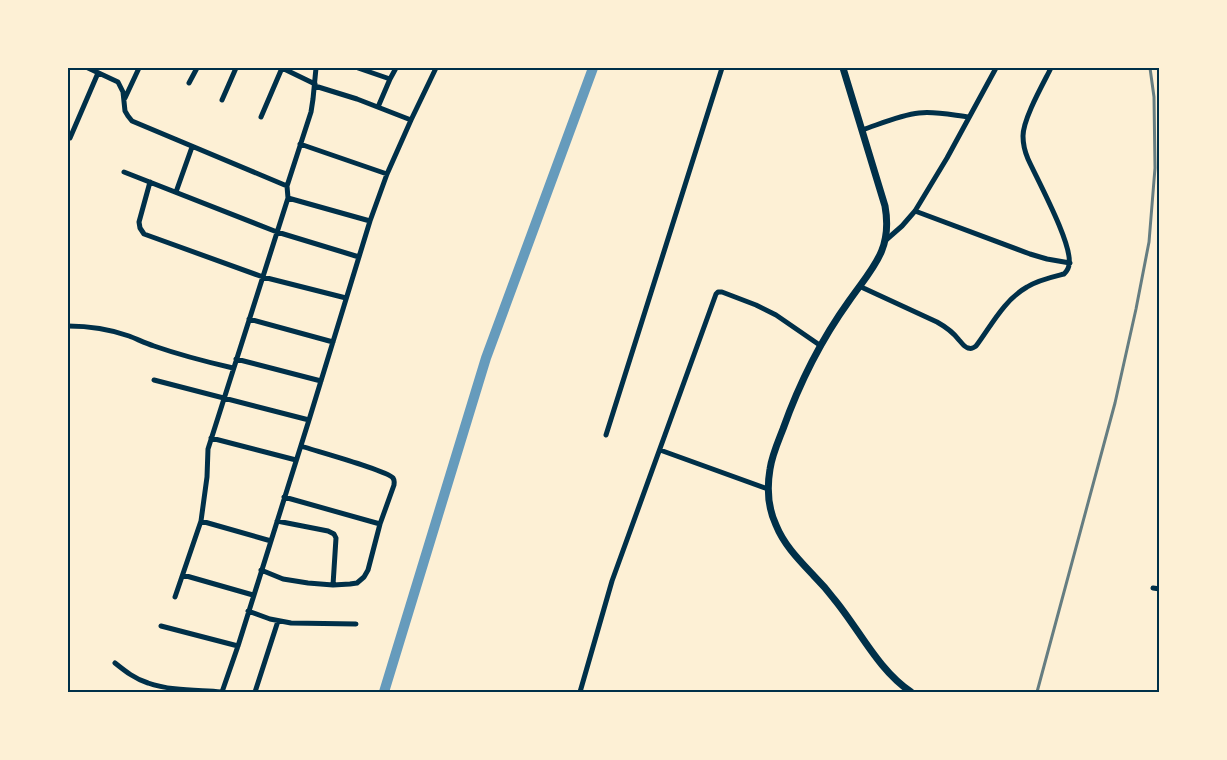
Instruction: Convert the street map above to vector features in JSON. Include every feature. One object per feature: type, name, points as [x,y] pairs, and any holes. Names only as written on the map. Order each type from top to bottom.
[{"type":"street","points":[[91,68],[118,82],[124,98],[125,110],[132,121],[286,186]]},
{"type":"street","points":[[124,98],[139,68]]},
{"type":"street","points":[[189,83],[197,68]]},
{"type":"street","points":[[222,100],[236,68]]},
{"type":"street","points":[[261,118],[282,68],[315,85],[378,106],[411,120]]},
{"type":"street","points":[[175,597],[201,521],[207,477],[208,449],[211,438],[288,198],[286,186],[311,112],[316,68]]},
{"type":"street","points":[[358,68],[375,70],[390,79]]},
{"type":"street","points":[[378,106],[396,68]]},
{"type":"street","points":[[115,663],[130,675],[148,684],[167,688],[221,692],[238,646],[370,221],[387,174],[436,68]]},
{"type":"street","points":[[606,435],[722,68]]},
{"type":"street","points":[[842,68],[885,206],[887,217],[886,240],[876,263],[821,346],[804,379],[785,423],[770,468],[768,488],[770,506],[775,523],[783,539],[837,603],[885,669],[911,692]]},
{"type":"street","points":[[886,240],[915,212],[948,158],[996,68]]},
{"type":"street","points":[[859,286],[938,322],[957,336],[964,346],[972,348],[976,346],[1014,296],[1041,280],[1064,274],[1070,263],[1069,252],[1028,159],[1024,147],[1023,134],[1026,121],[1051,68]]},
{"type":"street","points":[[70,138],[98,72]]},
{"type":"street","points":[[862,130],[917,113],[969,117]]},
{"type":"street","points":[[300,144],[387,174]]},
{"type":"street","points":[[176,192],[192,147]]},
{"type":"street","points":[[124,172],[277,232],[359,257]]},
{"type":"street","points":[[150,182],[139,222],[144,234],[263,277],[346,298]]},
{"type":"street","points":[[288,198],[370,221]]},
{"type":"street","points":[[915,212],[1030,254],[1070,263]]},
{"type":"street","points":[[580,692],[612,581],[714,297],[718,292],[756,305],[776,315],[821,346]]},
{"type":"street","points":[[249,320],[333,342]]},
{"type":"street","points":[[68,326],[104,329],[177,354],[233,368]]},
{"type":"street","points":[[236,359],[321,381]]},
{"type":"street","points":[[154,380],[309,420]]},
{"type":"street","points":[[211,438],[296,460]]},
{"type":"street","points":[[261,570],[282,579],[332,585],[357,583],[368,570],[380,524],[394,486],[393,478],[361,464],[301,446]]},
{"type":"street","points":[[660,450],[768,488]]},
{"type":"street","points":[[284,497],[380,524]]},
{"type":"street","points":[[201,521],[270,541]]},
{"type":"street","points":[[277,521],[328,531],[334,534],[336,538],[332,585]]},
{"type":"street","points":[[183,574],[253,595]]},
{"type":"street","points":[[1153,588],[1160,589]]},
{"type":"street","points":[[248,611],[270,620],[278,621],[304,624],[356,624]]},
{"type":"street","points":[[255,692],[278,621]]},
{"type":"street","points":[[162,626],[238,646]]},
{"type":"waterway","points":[[384,692],[486,358],[593,68]]},
{"type":"railway","points":[[1037,692],[1115,403],[1149,242],[1155,168],[1154,97],[1150,68]]}]
